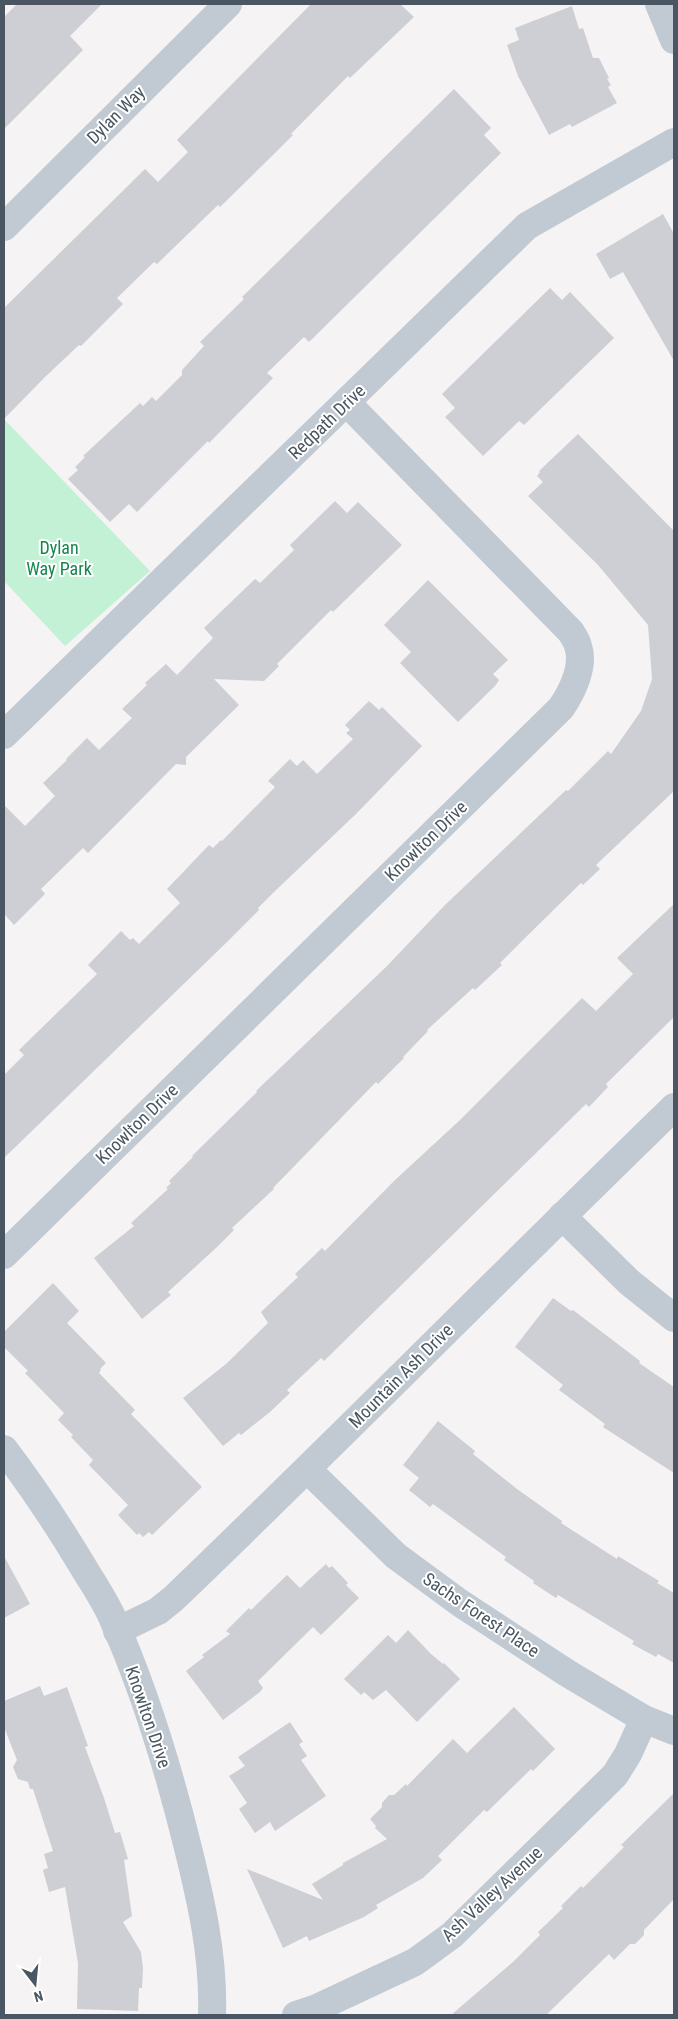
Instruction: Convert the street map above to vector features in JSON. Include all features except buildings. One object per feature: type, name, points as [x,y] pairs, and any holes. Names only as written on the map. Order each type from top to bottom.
[{"type":"street","name":"Dylan Way","points":[[4,227],[228,4]]},
{"type":"street","points":[[659,4],[674,40]]},
{"type":"street","name":"Redpath Drive","points":[[4,735],[347,403],[526,226],[674,142]]},
{"type":"street","name":"Knowlton Drive","points":[[4,1255],[561,708],[575,682],[579,647],[571,632],[347,403]]},
{"type":"street","name":"Mountain Ash Drive","points":[[117,1631],[158,1611],[173,1600],[308,1470],[674,1107]]},
{"type":"street","points":[[562,1216],[629,1282],[674,1318]]},
{"type":"street","name":"Knowlton Drive","points":[[4,1449],[59,1526],[111,1616],[117,1631],[162,1757],[175,1799],[193,1871],[206,1930],[211,1966],[212,2015]]},
{"type":"street","name":"Sachs Forest Place","points":[[308,1470],[396,1556],[460,1603],[567,1673],[644,1720],[674,1731]]},
{"type":"street","name":"Ash Valley Avenue","points":[[296,2015],[317,2008],[415,1962],[452,1935],[615,1775],[628,1754],[644,1720]]},
{"type":"green space","name":"Dylan Way Park","points":[[4,419],[150,571],[65,646],[4,581]]}]
